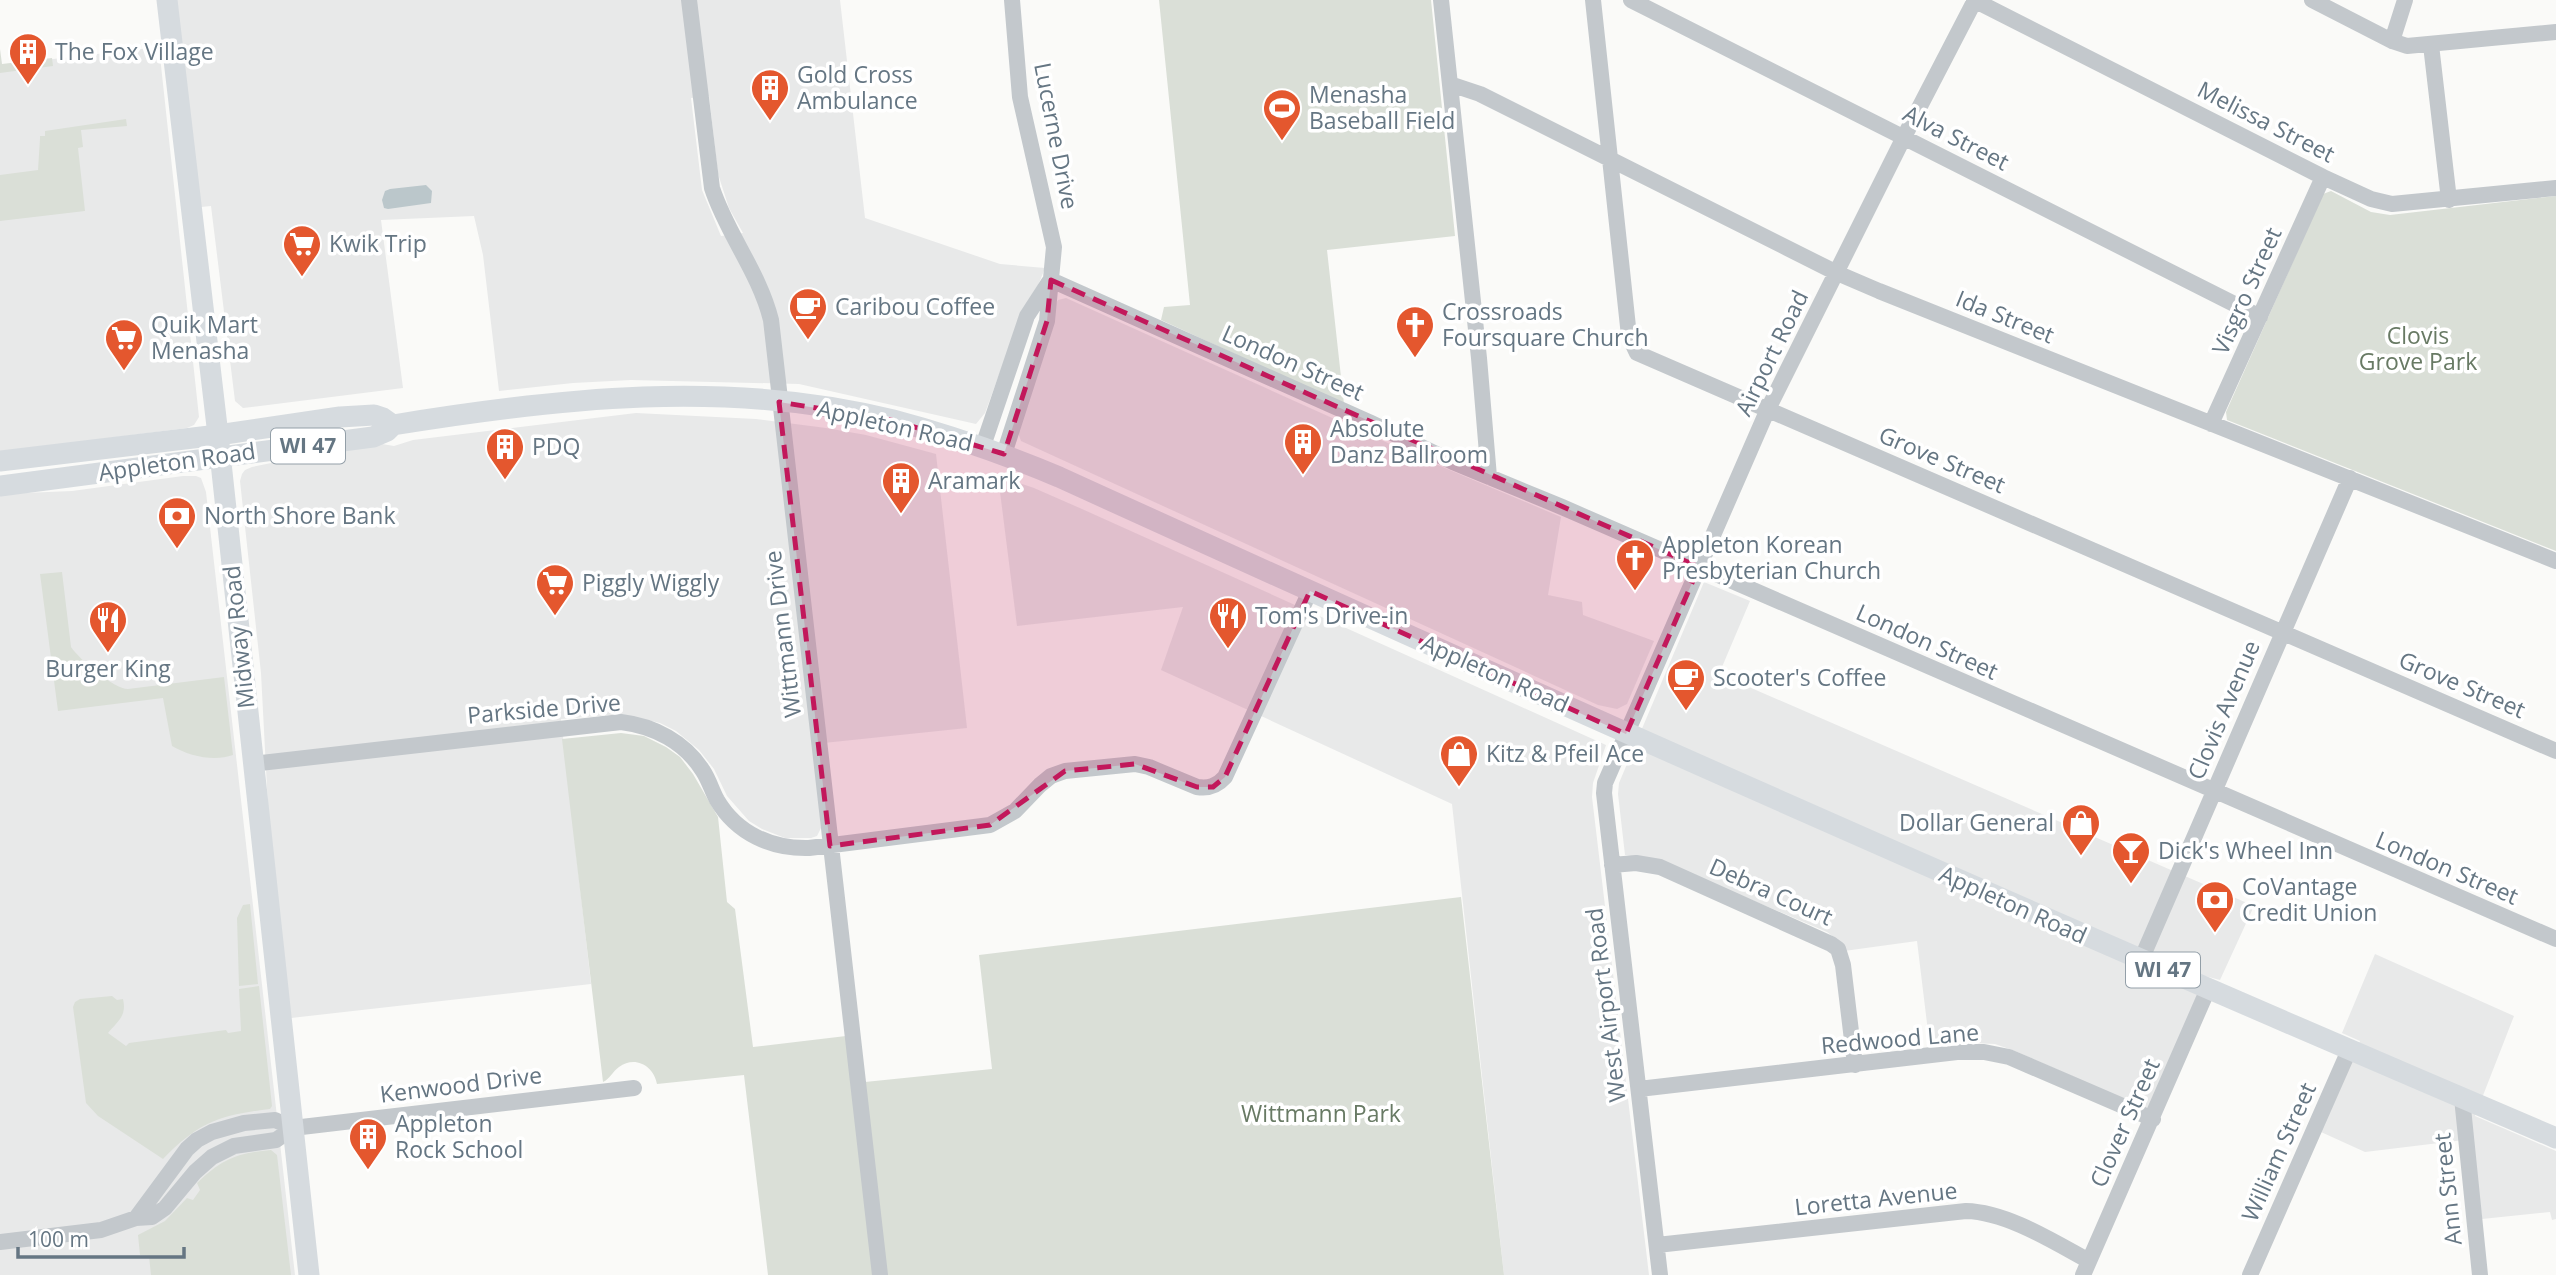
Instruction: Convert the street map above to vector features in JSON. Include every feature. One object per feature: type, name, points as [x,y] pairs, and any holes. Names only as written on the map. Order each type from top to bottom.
[{"type":"main road","name":"Midway Road","points":[[167,0],[219,446],[309,1275]]},
{"type":"main road","name":"Appleton Road","points":[[0,486],[219,446],[257,428],[353,416],[379,416],[393,425],[484,410],[601,398],[692,396],[807,405],[891,420],[1004,454],[1626,734],[2556,1138]]},
{"type":"main road","name":"Appleton Road","points":[[0,461],[219,446]]},
{"type":"street","name":"Wittmann Drive","points":[[689,0],[712,188],[722,217],[739,245],[765,301],[772,331],[880,1275]]},
{"type":"street","name":"Lucerne Drive","points":[[1004,454],[1047,321],[1054,247],[1020,97],[1012,0]]},
{"type":"street","points":[[1441,0],[1489,477]]},
{"type":"street","name":"Grove Street","points":[[1593,0],[1629,336],[1633,348],[1644,356],[2556,751]]},
{"type":"street","name":"Alva Street","points":[[1631,0],[2260,317]]},
{"type":"street","name":"Airport Road","points":[[1626,734],[1768,410],[1975,0]]},
{"type":"street","name":"Melissa Street","points":[[1975,0],[2323,177],[2382,203],[2449,200],[2556,188]]},
{"type":"street","points":[[2312,0],[2407,46],[2556,32]]},
{"type":"street","points":[[2392,41],[2405,0]]},
{"type":"street","points":[[2431,45],[2449,200]]},
{"type":"street","name":"Ida Street","points":[[1450,84],[1480,94],[1612,158],[1837,272],[2556,561]]},
{"type":"street","name":"Visgro Street","points":[[2211,424],[2323,177]]},
{"type":"street","name":"Lucerne Drive","points":[[982,446],[1027,316],[1051,280]]},
{"type":"street","name":"London Street","points":[[1051,280],[1489,477],[2556,939]]},
{"type":"street","name":"Clovis Avenue","points":[[2141,960],[2350,478]]},
{"type":"street","name":"Parkside Drive","points":[[252,764],[607,723],[635,724],[669,738],[681,747],[704,771],[722,808],[738,826],[768,843],[785,848],[830,846],[990,825],[1015,811],[1045,780],[1065,771],[1135,764],[1149,766],[1197,788],[1213,787],[1226,777],[1310,591]]},
{"type":"street","name":"West Airport Road","points":[[1626,734],[1605,783],[1604,793],[1660,1275]]},
{"type":"street","name":"Debra Court","points":[[1612,865],[1636,863],[1660,867],[1838,949],[1843,965],[1855,1065]]},
{"type":"street","name":"Clover Street","points":[[2086,1268],[2208,989]]},
{"type":"street","name":"William Street","points":[[2250,1275],[2350,1048]]},
{"type":"street","name":"Redwood Lane","points":[[1639,1089],[1957,1052],[1997,1054],[2153,1119]]},
{"type":"street","name":"Kenwood Drive","points":[[0,1242],[100,1230],[136,1218],[187,1149],[197,1140],[212,1132],[244,1123],[275,1120],[293,1128],[634,1088]]},
{"type":"street","name":"Ann Street","points":[[2462,1098],[2480,1275]]},
{"type":"street","name":"Loretta Avenue","points":[[1657,1245],[1966,1211],[2002,1218],[2086,1268]]},
{"type":"highlighted area","points":[[1051,280],[1699,567],[1626,734],[1310,591],[1225,777],[1213,787],[1197,787],[1135,764],[1065,771],[990,825],[830,846],[779,402],[891,420],[1004,454],[1047,321]]},
{"type":"shaded area","points":[[167,0],[840,0],[865,218],[1000,264],[1045,268],[1023,309],[985,413],[976,424],[799,384],[631,380],[499,391],[483,255],[474,216],[381,220],[403,388],[243,408],[235,401],[211,206],[191,208]],"holes":[[[709,96],[718,174],[729,208],[743,233],[721,236],[702,190],[691,98]]]},
{"type":"shaded area","points":[[159,47],[199,417],[194,425],[187,428],[0,452],[0,65]]},
{"type":"shaded area","points":[[426,185],[432,191],[431,203],[384,208],[382,200],[385,191]]},
{"type":"shaded area","points":[[1066,298],[1419,457],[1561,517],[1548,595],[1582,602],[1583,615],[1654,641],[1627,704],[1617,709],[1598,705],[1021,441],[1017,430],[1055,305],[1058,300]]},
{"type":"shaded area","points":[[636,413],[756,419],[826,428],[866,435],[936,454],[967,728],[814,744],[821,828],[817,836],[811,838],[785,838],[749,821],[727,796],[714,769],[699,750],[676,731],[660,723],[621,714],[561,719],[591,984],[291,1018],[268,807],[261,673],[240,481],[242,474],[252,467],[335,450],[382,444],[394,446],[413,440]]},
{"type":"shaded area","points":[[183,476],[201,478],[206,492],[295,1275],[0,1275],[0,494],[72,491]]},
{"type":"shaded area","points":[[998,476],[1082,509],[1606,745],[1593,783],[1592,797],[1649,1275],[1504,1275],[1452,804],[1161,670],[1183,607],[1017,626]]},
{"type":"shaded area","points":[[1704,582],[1750,601],[1719,674],[2254,906],[2220,980],[2205,976],[2149,1110],[1995,1044],[1972,1043],[1930,1048],[1917,941],[1844,951],[1827,932],[1658,860],[1625,855],[1619,783]]},
{"type":"shaded area","points":[[2375,954],[2514,1016],[2475,1116],[2556,1151],[2556,1219],[2552,1220],[2550,1212],[2482,1219],[2472,1139],[2365,1152],[2321,1132],[2360,1041],[2342,1033]]},
{"type":"green space","points":[[1159,0],[1431,0],[1455,236],[1327,250],[1344,404],[1161,320],[1164,307],[1190,305]]},
{"type":"green space","points":[[0,49],[2,64],[52,58],[53,66],[0,73]]},
{"type":"green space","points":[[126,119],[127,126],[81,130],[83,147],[78,148],[85,211],[0,221],[0,175],[38,170],[40,136],[45,136],[45,131]]},
{"type":"green space","name":"Clovis Grove Park","points":[[2331,191],[2371,212],[2390,215],[2556,196],[2556,551],[2227,420],[2226,412],[2323,194]]},
{"type":"green space","points":[[62,572],[71,647],[106,679],[128,689],[224,677],[233,755],[202,757],[172,746],[163,698],[58,711],[40,574]]},
{"type":"green space","points":[[621,733],[644,736],[680,757],[718,817],[727,902],[735,909],[753,1047],[846,1036],[873,1275],[768,1275],[744,1075],[657,1084],[648,1068],[643,1064],[631,1062],[619,1067],[603,1082],[562,739]]},
{"type":"green space","name":"Wittmann Park","points":[[1461,897],[1504,1275],[887,1275],[865,1082],[992,1069],[979,955]]},
{"type":"green space","points":[[250,904],[258,984],[239,986],[237,918],[243,905]]},
{"type":"green space","points":[[259,986],[272,1106],[270,1109],[237,1114],[211,1122],[188,1136],[163,1159],[98,1116],[86,1103],[73,1007],[75,1002],[80,999],[112,996],[117,1000],[123,999],[123,1014],[108,1033],[126,1046],[129,1043],[226,1030],[228,1033],[241,1031],[239,989]]},
{"type":"green space","points":[[271,1150],[277,1155],[291,1275],[151,1275],[149,1256],[140,1255],[138,1235],[165,1221],[187,1198],[193,1200],[200,1190],[197,1183],[214,1168],[239,1155]]},
{"type":"place","name":"The Fox Village","points":[[28,86]]},
{"type":"place","name":"Gold Cross Ambulance","points":[[770,122]]},
{"type":"place","name":"Menasha Baseball Field","points":[[1282,142]]},
{"type":"place","name":"Kwik Trip","points":[[302,278]]},
{"type":"place","name":"Caribou Coffee","points":[[808,341]]},
{"type":"place","name":"Crossroads Foursquare Church","points":[[1415,359]]},
{"type":"place","name":"Quik Mart Menasha","points":[[124,372]]},
{"type":"place","name":"Absolute Danz Ballroom","points":[[1303,476]]},
{"type":"place","name":"PDQ","points":[[505,481]]},
{"type":"place","name":"Aramark","points":[[901,515]]},
{"type":"place","name":"North Shore Bank","points":[[177,550]]},
{"type":"place","name":"Appleton Korean Presbyterian Church","points":[[1635,592]]},
{"type":"place","name":"Piggly Wiggly","points":[[555,617]]},
{"type":"place","name":"Tom's Drive-in","points":[[1228,650]]},
{"type":"place","name":"Burger King","points":[[108,654]]},
{"type":"place","name":"Scooter's Coffee","points":[[1686,712]]},
{"type":"place","name":"Kitz & Pfeil Ace","points":[[1459,788]]},
{"type":"place","name":"Dollar General","points":[[2081,857]]},
{"type":"place","name":"Dick's Wheel Inn","points":[[2131,885]]},
{"type":"place","name":"CoVantage Credit Union","points":[[2215,934]]},
{"type":"place","name":"Appleton Rock School","points":[[368,1171]]}]
